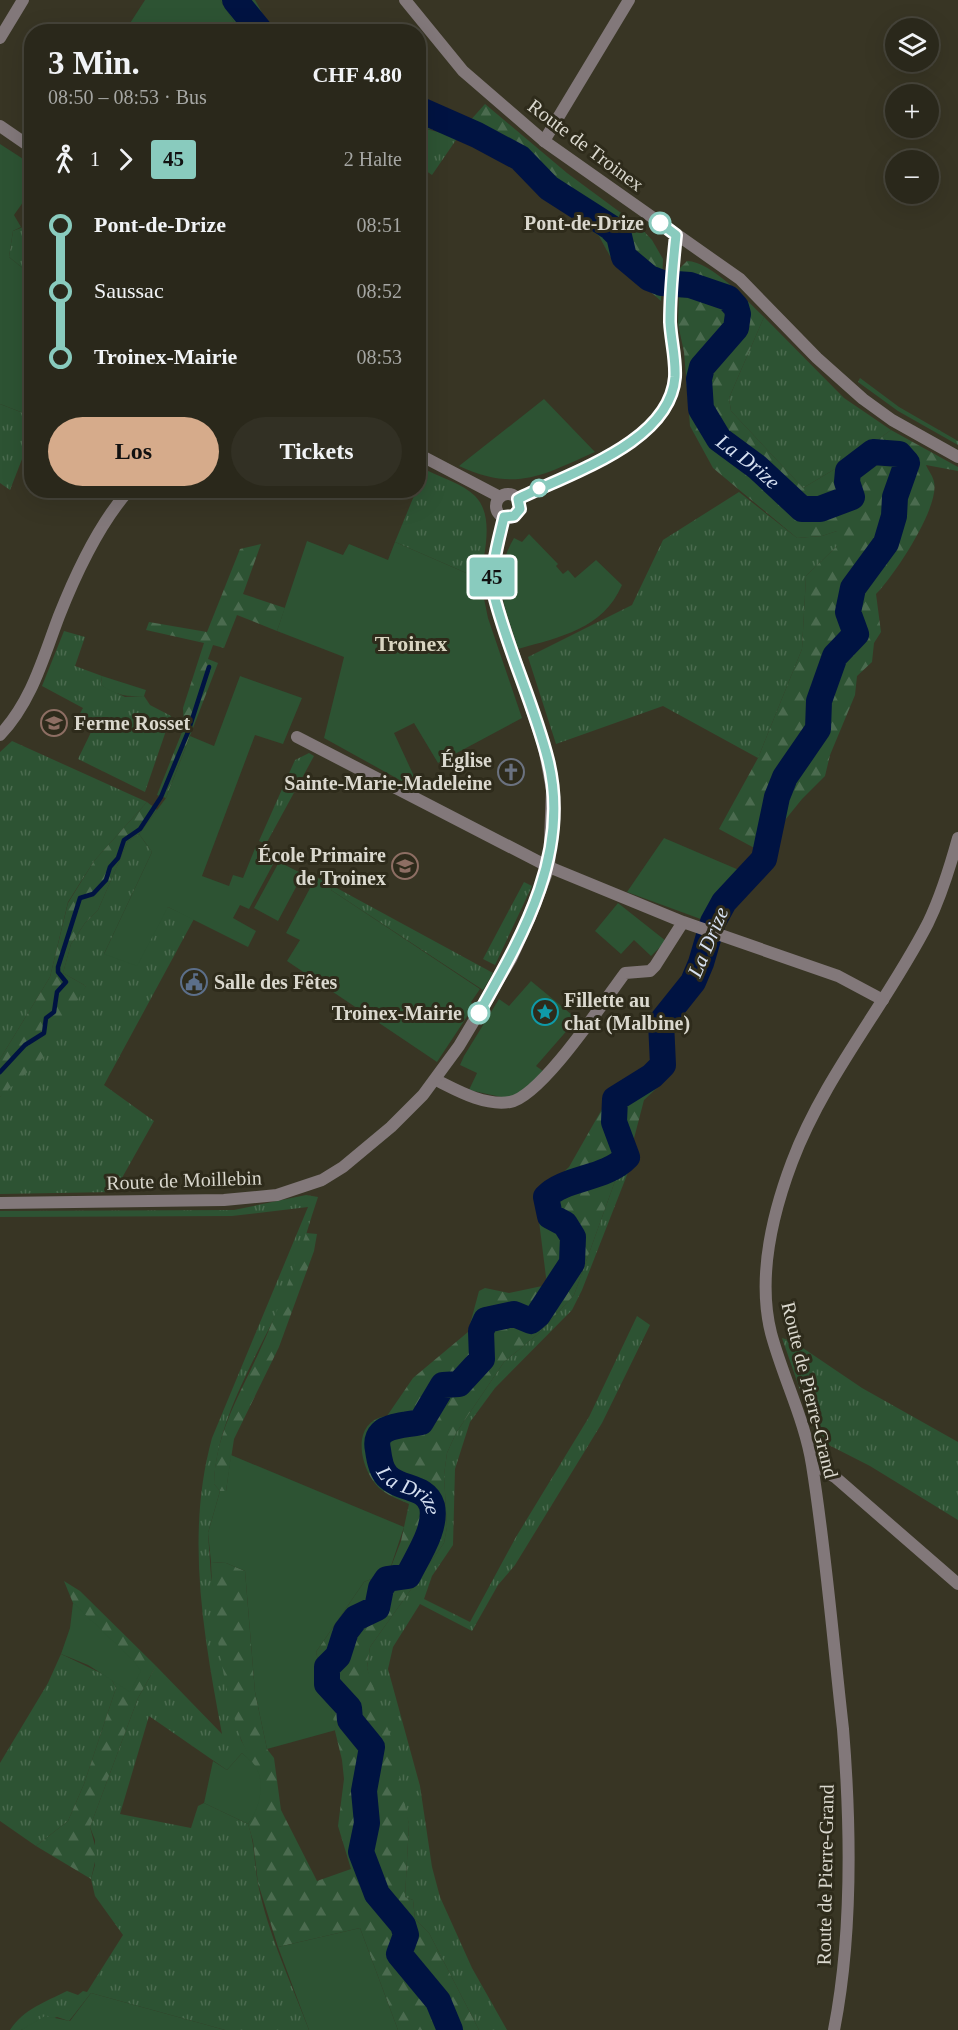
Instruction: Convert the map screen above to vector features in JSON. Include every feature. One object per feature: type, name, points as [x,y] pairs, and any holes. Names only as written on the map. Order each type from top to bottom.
[{"type":"street","points":[[0,38],[23,0]]},
{"type":"street","name":"Route de Troinex","points":[[406,0],[425,24]]},
{"type":"street","points":[[544,141],[628,0]]},
{"type":"street","name":"Route de Troinex","points":[[426,25],[463,71],[544,141],[754,291],[817,358],[863,399],[892,420],[958,457]]},
{"type":"street","points":[[0,126],[24,142]]},
{"type":"street","points":[[518,499],[606,457],[638,436],[660,417],[670,399],[675,379],[671,309],[676,235]]},
{"type":"street","points":[[426,458],[500,497],[508,494],[518,499],[520,506],[518,513],[504,517],[497,509],[500,497]]},
{"type":"street","points":[[0,735],[28,698],[74,581],[122,498]]},
{"type":"street","name":"Route de Moillebin","points":[[0,1203],[224,1200],[260,1198],[294,1191],[322,1180],[343,1167],[399,1119],[436,1080],[511,959],[549,867],[552,804],[548,761],[498,613],[492,585],[494,561],[504,517]]},
{"type":"street","points":[[297,737],[549,867],[696,927],[838,976],[883,1000]]},
{"type":"street","name":"Route de Pierre-Grand","points":[[834,2030],[843,1961],[847,1892],[846,1768],[812,1463],[769,1324],[765,1293],[769,1245],[781,1194],[811,1117],[831,1080],[883,1000],[929,920],[958,838]]},
{"type":"street","points":[[436,1080],[485,1100],[508,1103],[525,1096],[552,1070],[625,974],[650,971],[655,966],[683,922]]},
{"type":"street","points":[[812,1463],[835,1477],[958,1584]]},
{"type":"green space","points":[[145,0],[220,0],[234,22],[233,24],[130,24]]},
{"type":"green space","points":[[220,0],[255,0],[268,24],[233,24]]},
{"type":"green space","points":[[485,104],[567,173],[640,227],[652,240],[663,259],[661,301],[610,256],[599,236],[516,170],[478,145],[426,128],[426,106],[452,114],[468,123]]},
{"type":"green space","points":[[426,129],[458,137],[432,175],[426,171]]},
{"type":"green space","points":[[0,144],[24,159],[24,201],[14,215],[21,227],[13,231],[9,257],[24,269],[24,413],[0,404]]},
{"type":"green space","points":[[24,227],[24,269],[9,257],[13,231]]},
{"type":"green space","points":[[687,261],[697,263],[718,275],[764,317],[729,398],[731,411],[803,488],[850,460],[891,430],[958,467],[958,471],[926,465],[934,482],[930,508],[904,557],[876,594],[881,632],[874,643],[872,662],[857,676],[855,695],[830,755],[825,776],[802,799],[760,851],[719,829],[758,758],[802,649],[806,576],[837,546],[837,531],[822,536],[797,538],[713,468],[690,426],[684,352],[678,324],[680,268]]},
{"type":"green space","points":[[764,317],[844,398],[891,430],[850,460],[803,488],[731,411],[729,398]]},
{"type":"green space","points":[[860,378],[899,407],[958,441],[958,445],[898,411],[858,382]]},
{"type":"green space","points":[[544,399],[595,452],[559,468],[528,478],[497,478],[459,466]]},
{"type":"green space","points":[[0,404],[24,413],[24,454],[10,490],[0,483]]},
{"type":"green space","points":[[426,470],[451,481],[475,496],[485,514],[487,536],[480,579],[395,542],[413,498],[426,498]]},
{"type":"green space","points":[[739,492],[797,538],[822,536],[837,531],[837,546],[806,576],[802,649],[758,758],[663,706],[556,744],[528,657],[632,605],[663,540]]},
{"type":"green space","points":[[529,534],[558,564],[556,566],[563,574],[568,570],[575,578],[596,560],[622,585],[604,612],[579,629],[518,649],[505,606],[501,580],[507,553],[514,538],[522,542]]},
{"type":"green space","points":[[307,541],[343,555],[349,544],[388,560],[395,542],[480,579],[488,618],[522,718],[438,763],[414,723],[394,733],[419,787],[416,789],[324,738],[344,657],[277,631]]},
{"type":"green space","points":[[261,544],[243,594],[285,608],[277,631],[237,615],[224,648],[213,645],[208,659],[218,663],[166,798],[157,795],[184,727],[183,708],[204,643],[146,630],[149,622],[207,632],[240,549]]},
{"type":"green space","points":[[64,631],[85,637],[75,666],[102,676],[101,685],[125,697],[144,696],[150,705],[171,716],[145,792],[78,759],[93,728],[77,719],[83,708],[42,686]]},
{"type":"green space","points":[[102,676],[146,690],[144,696],[126,696],[116,693],[101,685]]},
{"type":"green space","points":[[240,676],[302,698],[283,744],[255,735],[202,876],[229,886],[233,875],[243,878],[256,846],[277,857],[249,909],[240,905],[233,918],[256,931],[248,947],[168,907],[137,966],[104,954],[152,852],[139,834],[166,798],[190,736],[214,746]]},
{"type":"green space","points":[[12,741],[147,802],[94,861],[68,902],[50,977],[0,1059],[0,752]]},
{"type":"green space","points":[[309,753],[314,756],[266,844],[259,841],[295,760]]},
{"type":"green space","points":[[147,802],[157,810],[139,834],[128,841],[98,910],[85,923],[71,944],[63,973],[86,986],[44,1057],[0,1097],[0,1059],[50,977],[68,903],[94,861]]},
{"type":"green space","points":[[139,834],[152,852],[104,954],[168,907],[194,919],[104,1085],[154,1121],[114,1192],[0,1194],[0,1097],[86,986],[63,973],[71,944],[85,923],[98,910],[128,841]]},
{"type":"green space","points":[[664,838],[746,873],[728,891],[706,921],[627,892]]},
{"type":"green space","points":[[279,862],[303,874],[278,921],[254,908]]},
{"type":"green space","points":[[316,877],[333,886],[331,890],[480,989],[471,1002],[474,1006],[437,1062],[287,961],[300,940],[286,933]]},
{"type":"green space","points":[[524,882],[532,886],[495,965],[483,959]]},
{"type":"green space","points":[[333,886],[493,973],[483,990],[331,890]]},
{"type":"green space","points":[[618,903],[666,941],[651,956],[634,940],[621,954],[595,931]]},
{"type":"green space","points":[[531,981],[577,1019],[536,1066],[543,1071],[533,1083],[510,1099],[469,1090],[477,1073],[460,1065],[464,1056],[499,999],[509,1006]]},
{"type":"green space","points":[[660,1059],[670,1065],[672,1074],[644,1100],[632,1146],[634,1157],[619,1170],[574,1295],[539,1333],[504,1362],[456,1433],[447,1453],[444,1475],[447,1527],[444,1543],[370,1647],[367,1668],[392,1740],[409,1824],[405,1897],[413,1900],[415,1919],[429,1933],[479,2030],[398,2030],[360,1928],[278,1947],[258,1883],[253,1841],[248,1824],[258,1800],[258,1779],[234,1718],[224,1674],[216,1629],[211,1562],[226,1563],[245,1571],[255,1692],[267,1749],[274,1758],[281,1810],[317,1881],[351,1869],[338,1826],[344,1779],[342,1760],[316,1652],[364,1582],[389,1572],[401,1541],[409,1504],[383,1491],[368,1473],[362,1449],[363,1437],[367,1427],[375,1420],[387,1416],[413,1378],[468,1332],[479,1291],[485,1288],[509,1293],[547,1285],[538,1213],[541,1193],[569,1167],[614,1088]]},
{"type":"green space","points":[[634,1157],[572,1310],[495,1388],[470,1422],[455,1469],[453,1545],[432,1576],[424,1599],[470,1622],[516,1537],[589,1417],[637,1316],[650,1325],[602,1423],[515,1565],[498,1585],[472,1631],[420,1604],[393,1647],[388,1669],[420,1786],[432,1867],[440,1897],[472,1968],[507,2030],[479,2030],[429,1933],[415,1919],[413,1900],[405,1897],[409,1824],[367,1668],[370,1647],[444,1543],[447,1527],[444,1475],[447,1453],[456,1433],[504,1362],[539,1333],[574,1295],[619,1170]]},
{"type":"green space","points":[[306,1195],[318,1197],[295,1269],[286,1293],[241,1386],[222,1435],[214,1484],[220,1491],[208,1533],[211,1576],[241,1740],[256,1767],[242,1753],[227,1770],[149,1716],[120,1814],[191,1828],[198,1806],[204,1803],[248,1824],[262,1903],[280,1958],[309,2030],[225,2030],[91,1993],[69,2021],[57,2017],[21,2030],[10,2030],[28,2011],[67,1991],[78,1995],[83,1991],[87,1992],[123,1935],[95,1896],[91,1879],[95,1865],[95,1840],[90,1827],[138,1698],[156,1666],[222,1734],[209,1661],[200,1586],[200,1512],[204,1475],[212,1438],[308,1207],[232,1216],[0,1217],[0,1211],[234,1210]]},
{"type":"green space","points":[[306,1233],[317,1234],[314,1251],[279,1347],[234,1439],[226,1491],[220,1491],[214,1484],[215,1466],[224,1431],[273,1321]]},
{"type":"green space","points":[[782,1338],[794,1342],[862,1388],[958,1442],[958,1520],[870,1466],[817,1439]]},
{"type":"green space","points":[[231,1455],[404,1527],[389,1572],[364,1582],[316,1652],[336,1730],[267,1749],[255,1692],[245,1571],[226,1563],[211,1562],[208,1533],[220,1491],[226,1491]]},
{"type":"green space","points":[[64,1581],[80,1591],[156,1666],[138,1698],[90,1827],[97,1853],[91,1879],[36,1846],[68,1821],[84,1784],[116,1688],[111,1678],[130,1691],[73,1603]]},
{"type":"green space","points":[[73,1603],[133,1660],[141,1671],[130,1692],[88,1665],[61,1654],[70,1628]]},
{"type":"green space","points":[[61,1654],[111,1678],[116,1688],[84,1784],[68,1821],[36,1846],[0,1821],[0,1763],[48,1683]]},
{"type":"green space","points":[[242,1753],[256,1767],[261,1781],[258,1804],[248,1824],[204,1803],[213,1761],[227,1770]]},
{"type":"green space","points":[[360,1928],[398,2030],[309,2030],[278,1947]]},
{"type":"green space","points":[[91,1993],[225,2030],[21,2030],[45,2016],[70,2021]]},
{"type":"waterway","name":"La Drize","points":[[235,0],[254,24]]},
{"type":"waterway","name":"La Drize","points":[[426,113],[477,135],[520,158],[549,188],[610,227],[619,236],[624,257],[649,278],[662,283],[690,285],[728,298],[736,307],[738,314],[736,328],[702,367],[699,379],[701,409],[719,439],[757,467],[802,509],[820,509],[852,497],[847,482],[848,471],[873,452],[899,454],[907,463],[895,497],[894,516],[886,543],[853,588],[848,612],[856,634],[835,656],[819,701],[818,729],[785,777],[777,797],[764,859],[724,902],[713,922],[693,982],[661,1022],[663,1065],[652,1076],[615,1099],[614,1122],[627,1157],[608,1170],[563,1186],[546,1197],[550,1216],[565,1224],[573,1237],[572,1263],[538,1315],[531,1321],[514,1314],[486,1320],[481,1331],[482,1359],[459,1384],[443,1385],[421,1422],[384,1431],[377,1441],[383,1471],[392,1480],[419,1491],[429,1499],[432,1506],[432,1524],[408,1576],[387,1579],[381,1588],[377,1608],[356,1618],[346,1631],[338,1656],[327,1667],[327,1684],[349,1708],[350,1720],[372,1747],[364,1791],[367,1823],[361,1852],[377,1894],[403,1925],[406,1935],[399,1954],[438,2001],[450,2030]]},
{"type":"waterway","points":[[0,1072],[25,1045],[44,1033],[46,1018],[54,1012],[57,992],[66,982],[58,972],[58,967],[80,898],[93,894],[106,880],[110,867],[118,858],[124,840],[140,829],[161,797],[188,732],[209,667]]},
{"type":"bus line","name":"45","points":[[479,1013],[511,959],[549,867],[552,804],[548,761],[494,595],[492,578],[498,542],[504,517],[514,516],[520,509],[518,499],[623,447],[650,426],[666,409],[675,379],[670,318],[676,235],[660,223]]},
{"type":"place","name":"Pont-de-Drize","points":[[660,223]]},
{"type":"place","name":"Ferme Rosset","points":[[54,723]]},
{"type":"place","name":"Église Sainte-Marie-Madeleine","points":[[511,772]]},
{"type":"place","name":"École Primaire de Troinex","points":[[405,866]]},
{"type":"place","name":"Salle des Fêtes","points":[[194,982]]},
{"type":"place","name":"Fillette au chat (Malbine)","points":[[545,1012]]},
{"type":"place","name":"Troinex-Mairie","points":[[479,1013]]},
{"type":"district","name":"Troinex","points":[[411,643]]}]
